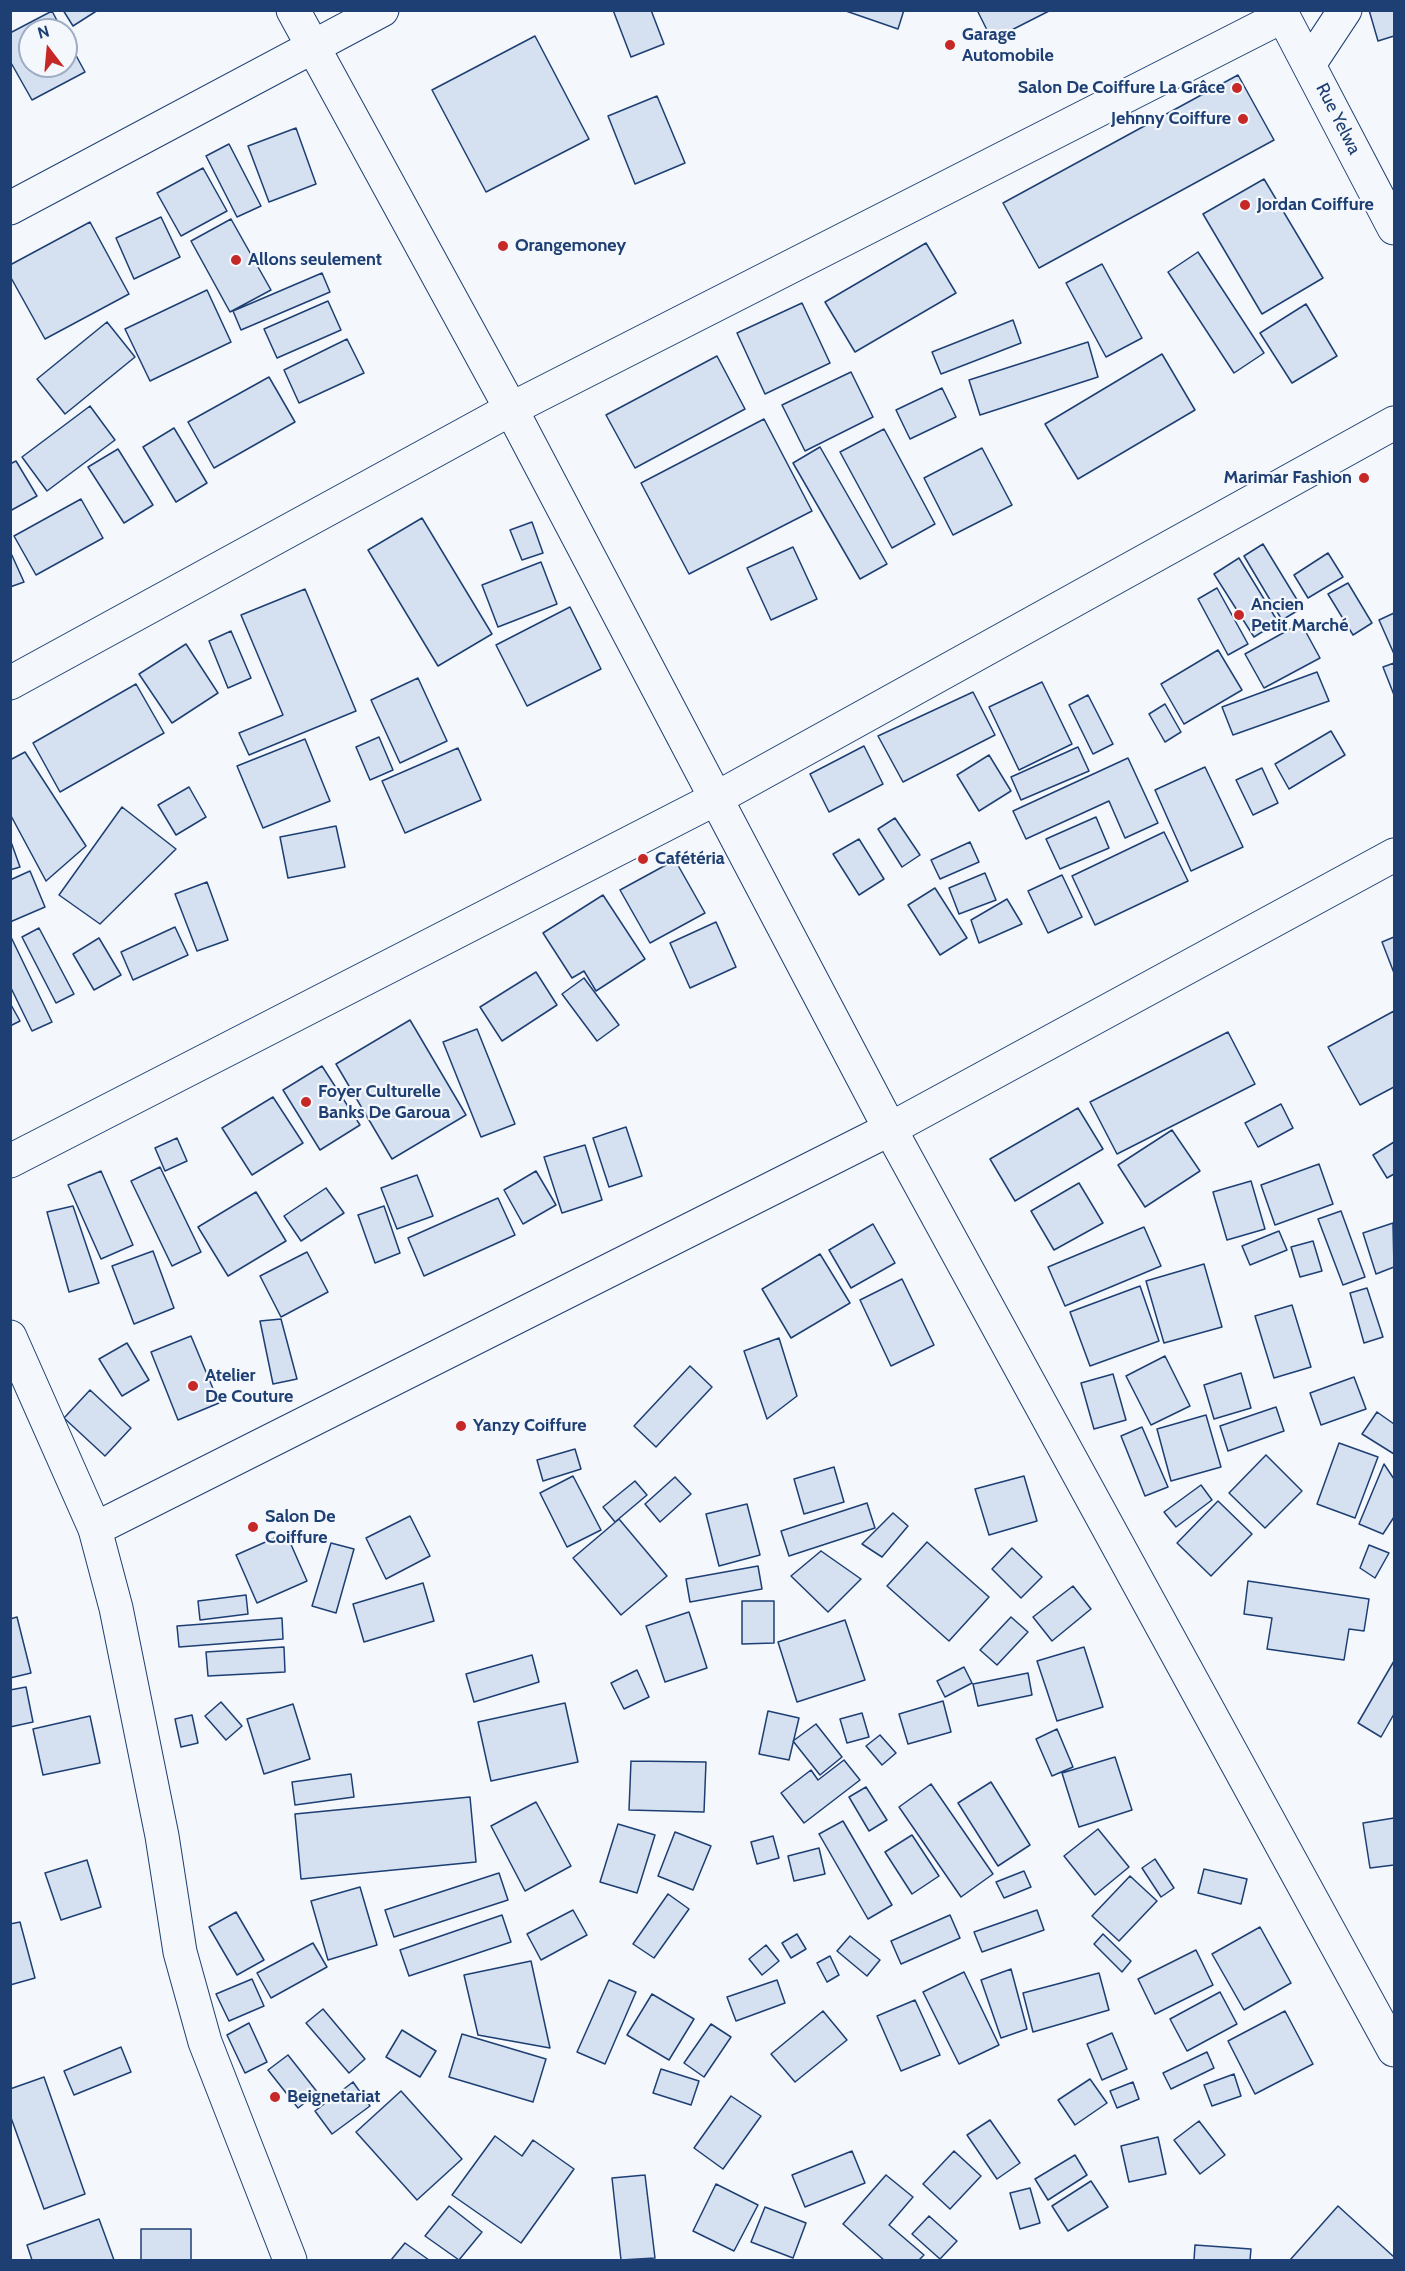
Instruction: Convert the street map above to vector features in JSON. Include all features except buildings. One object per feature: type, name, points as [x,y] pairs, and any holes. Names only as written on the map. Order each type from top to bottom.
[{"type":"street","points":[[293,10],[511,409],[890,1128],[1395,2050]]},
{"type":"street","points":[[10,208],[382,10]]},
{"type":"street","points":[[1310,63],[1345,10]]},
{"type":"street","points":[[10,683],[511,409],[1281,13]]},
{"type":"street","name":"Rue Yelwa","points":[[1281,13],[1310,63],[1395,228]]},
{"type":"street","points":[[10,1161],[715,799],[1395,423]]},
{"type":"street","points":[[95,1529],[890,1128],[1395,855]]},
{"type":"street","points":[[10,1337],[95,1529],[116,1608],[162,1836],[180,1952],[205,2042],[290,2260]]},
{"type":"place","name":"Garage Automobile","points":[[950,45]]},
{"type":"place","name":"Salon De Coiffure La Grâce","points":[[1237,88]]},
{"type":"place","name":"Jehnny Coiffure","points":[[1243,119]]},
{"type":"place","name":"Jordan Coiffure","points":[[1245,205]]},
{"type":"place","name":"Orangemoney","points":[[503,246]]},
{"type":"place","name":"Allons seulement","points":[[236,260]]},
{"type":"place","name":"Marimar Fashion","points":[[1364,478]]},
{"type":"place","name":"Ancien Petit Marché","points":[[1239,615]]},
{"type":"place","name":"Cafétéria","points":[[643,859]]},
{"type":"place","name":"Foyer Culturelle Banks De Garoua","points":[[306,1102]]},
{"type":"place","name":"Atelier De Couture","points":[[193,1386]]},
{"type":"place","name":"Yanzy Coiffure","points":[[461,1426]]},
{"type":"place","name":"Salon De Coiffure","points":[[253,1527]]},
{"type":"place","name":"Beignetariat","points":[[275,2097]]}]
